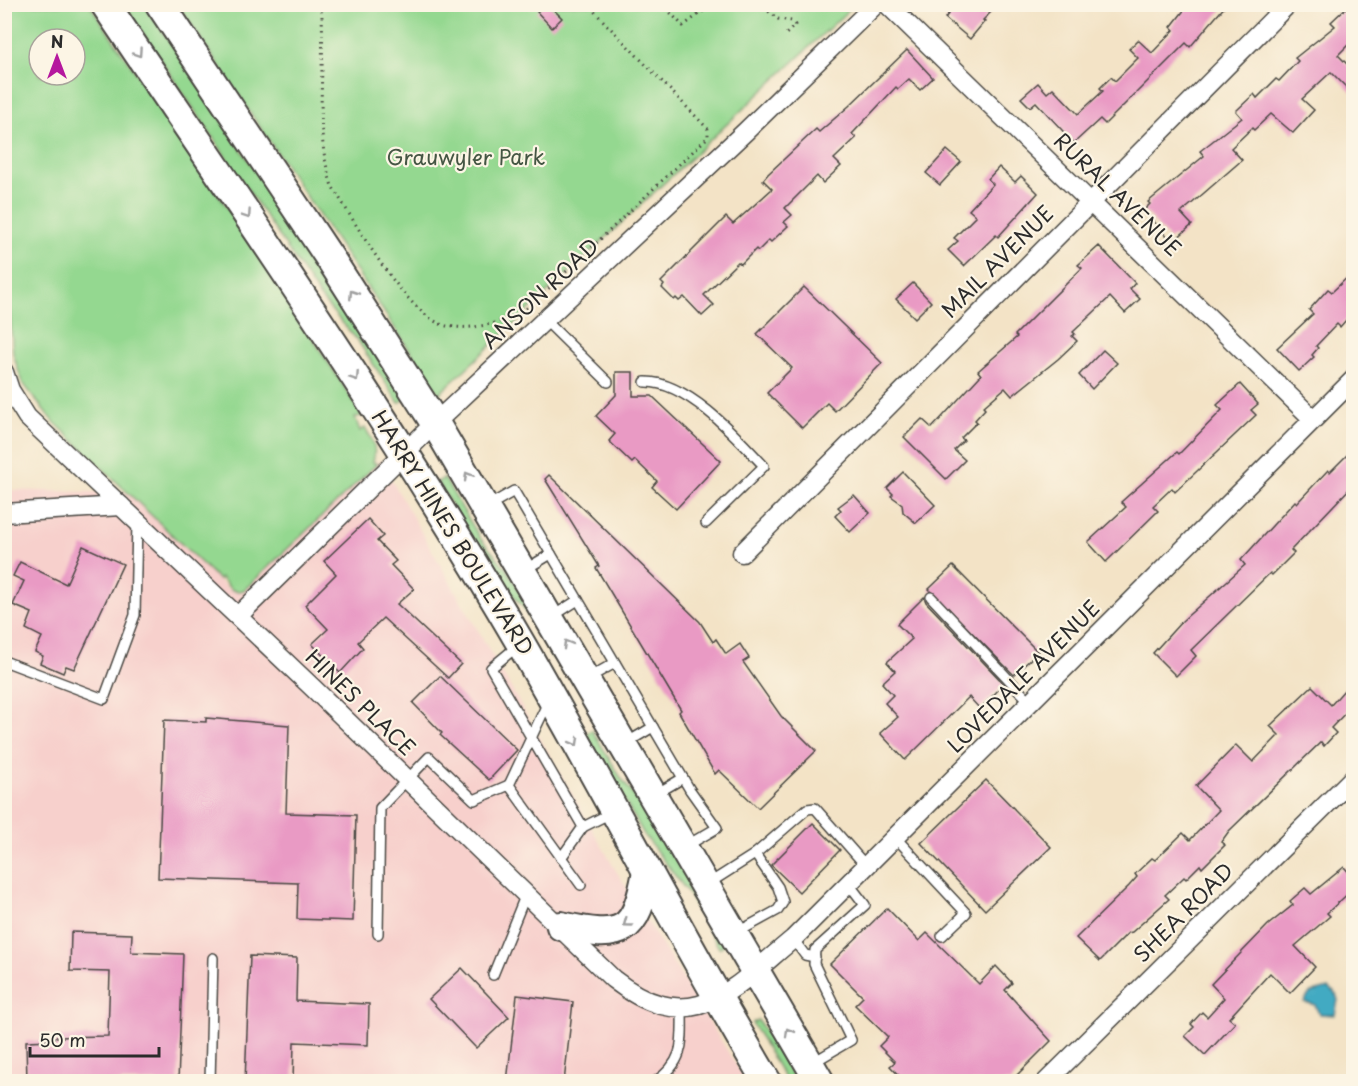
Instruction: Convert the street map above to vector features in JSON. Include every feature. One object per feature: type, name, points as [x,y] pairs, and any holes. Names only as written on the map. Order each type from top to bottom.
[{"type":"main road","name":"HARRY HINES BOULEVARD","points":[[105,4],[405,454],[520,643],[767,1082]]},
{"type":"main road","name":"HARRY HINES BOULEVARD","points":[[160,4],[333,263],[435,423],[551,617],[815,1073]]},
{"type":"main road","points":[[551,697],[587,679]]},
{"type":"main road","points":[[561,926],[592,933],[610,933],[629,925],[642,903],[647,871]]},
{"type":"street","name":"ANSON ROAD","points":[[238,616],[435,423],[546,321],[876,4]]},
{"type":"street","name":"RURAL AVENUE","points":[[887,4],[1091,200],[1313,419]]},
{"type":"street","name":"MAIL AVENUE","points":[[742,553],[1288,4]]},
{"type":"street","name":"HINES PLACE","points":[[4,372],[10,390],[27,417],[408,779],[613,979],[635,997],[660,1006],[682,1008],[703,1006],[718,998]]},
{"type":"street","name":"LOVEDALE AVENUE","points":[[718,998],[793,939],[1353,379]]},
{"type":"street","points":[[4,513],[121,506]]},
{"type":"street","name":"SHEA ROAD","points":[[1046,1082],[1353,777]]},
{"type":"lane","points":[[546,321],[609,382]]},
{"type":"lane","points":[[645,382],[661,382],[717,417],[764,466],[706,524]]},
{"type":"lane","points":[[486,507],[514,490],[683,778],[717,828],[684,847]]},
{"type":"lane","points":[[4,661],[104,699],[135,615],[137,520]]},
{"type":"lane","points":[[524,571],[551,554]]},
{"type":"lane","points":[[931,597],[1031,703]]},
{"type":"lane","points":[[551,617],[578,600]]},
{"type":"lane","points":[[520,643],[491,668],[583,827]]},
{"type":"lane","points":[[587,679],[615,663]]},
{"type":"lane","points":[[378,934],[380,808],[429,757],[474,800],[509,785],[551,697]]},
{"type":"lane","points":[[624,744],[653,727]]},
{"type":"lane","points":[[654,795],[683,778]]},
{"type":"lane","points":[[509,785],[581,885]]},
{"type":"lane","points":[[706,886],[755,854],[807,809],[815,808],[866,866]]},
{"type":"lane","points":[[561,858],[583,827],[614,812]]},
{"type":"lane","points":[[895,837],[966,913],[942,936]]},
{"type":"lane","points":[[734,934],[778,910],[783,902],[778,887],[755,854]]},
{"type":"lane","points":[[815,1073],[851,1040],[814,964],[815,950],[865,905],[849,884]]},
{"type":"lane","points":[[493,975],[526,893]]},
{"type":"lane","points":[[793,939],[805,955],[815,957]]},
{"type":"lane","points":[[210,1082],[213,958]]},
{"type":"lane","points":[[655,1082],[677,1062],[682,1046],[682,1008]]},
{"type":"path","points":[[321,4],[322,144],[332,186],[405,297],[446,326],[491,325],[512,318],[530,306],[708,137],[708,129],[587,4]]},
{"type":"path","points":[[662,4],[683,26],[713,4]]},
{"type":"path","points":[[759,4],[778,19],[792,21],[795,25],[784,36]]},
{"type":"shaded area","points":[[380,460],[615,869],[746,1081],[5,1082],[5,490],[128,493],[227,588],[239,591],[244,590]]},
{"type":"green space","points":[[4,5],[90,5],[243,231],[363,416],[355,417],[360,431],[365,428],[372,440],[375,452],[373,462],[377,464],[244,590],[236,591],[221,578],[219,580],[51,419],[22,382],[13,353],[4,243]]},
{"type":"green space","points":[[124,5],[144,5],[180,56],[405,399],[399,403],[358,341],[320,297]]},
{"type":"green space","name":"Grauwyler Park","points":[[178,5],[854,5],[439,394]]},
{"type":"green space","points":[[444,478],[480,538],[506,568],[559,654],[552,658],[523,607],[494,573],[437,482]]},
{"type":"green space","points":[[592,730],[621,778],[657,827],[725,944],[719,948],[686,890],[645,836],[586,734]]},
{"type":"green space","points":[[758,1020],[796,1081],[786,1081],[752,1023]]},
{"type":"water","points":[[1328,988],[1335,992],[1338,1000],[1335,1015],[1319,1014],[1315,1005],[1304,1002],[1310,993]]},
{"type":"building","points":[[544,4],[548,4],[562,18],[552,28],[537,12]]},
{"type":"building","points":[[956,4],[999,4],[983,20],[985,21],[970,39],[945,18]]},
{"type":"building","points":[[1189,4],[1227,4],[1190,47],[1186,43],[1105,124],[1100,119],[1074,143],[1036,102],[1030,107],[1021,98],[1038,83],[1047,93],[1053,88],[1078,114],[1103,91],[1100,88],[1111,77],[1115,81],[1138,58],[1129,49],[1138,40],[1152,53],[1174,30],[1171,27]]},
{"type":"building","points":[[1350,4],[1353,4],[1353,40],[1338,55],[1353,70],[1353,94],[1331,72],[1302,99],[1314,110],[1293,133],[1271,114],[1254,130],[1252,128],[1231,148],[1242,160],[1181,213],[1192,225],[1176,239],[1174,236],[1169,239],[1144,210],[1150,204],[1148,202],[1204,156],[1200,151],[1242,118],[1236,111],[1254,94],[1257,98],[1276,79],[1279,81],[1298,61],[1295,58],[1335,26],[1331,22]]},
{"type":"building","points":[[907,50],[933,78],[920,90],[909,79],[898,89],[896,87],[852,134],[856,138],[834,159],[841,166],[823,183],[817,176],[785,208],[792,215],[784,222],[788,226],[771,242],[769,240],[758,251],[756,249],[741,264],[738,262],[704,295],[714,305],[702,316],[684,297],[679,301],[676,298],[674,300],[662,288],[664,285],[661,282],[726,217],[733,224],[772,189],[763,180],[768,174],[816,129],[819,132],[849,106]]},
{"type":"building","points":[[947,150],[961,162],[940,185],[926,173]]},
{"type":"building","points":[[999,167],[1015,182],[1021,176],[1038,193],[998,237],[996,235],[964,266],[948,250],[958,241],[954,238],[976,216],[969,210],[993,184],[988,179]]},
{"type":"building","points":[[1099,246],[1135,283],[1130,289],[1140,299],[1125,313],[1110,297],[1073,332],[1075,334],[1072,336],[1077,341],[1058,359],[1012,396],[1005,388],[983,407],[985,409],[975,420],[977,422],[961,438],[964,440],[954,450],[965,460],[946,479],[904,437],[922,419],[932,428],[981,375],[978,371],[1017,337],[1015,335],[1082,268],[1078,265]]},
{"type":"building","points":[[1353,272],[1353,312],[1340,327],[1337,324],[1316,346],[1318,348],[1312,355],[1314,357],[1299,371],[1277,348],[1313,314],[1309,310],[1328,289],[1332,292]]},
{"type":"building","points":[[913,283],[931,302],[915,318],[896,299]]},
{"type":"building","points":[[804,287],[882,363],[835,411],[827,403],[802,428],[767,393],[792,368],[757,334]]},
{"type":"building","points":[[1103,350],[1117,363],[1092,389],[1079,375]]},
{"type":"building","points":[[616,372],[633,372],[633,396],[652,396],[721,461],[676,509],[652,487],[657,481],[635,460],[632,463],[609,441],[615,434],[596,416],[616,395]]},
{"type":"building","points":[[1240,384],[1258,404],[1251,410],[1256,415],[1175,492],[1172,488],[1153,506],[1158,511],[1106,562],[1088,542],[1126,507],[1121,502],[1177,452],[1179,454],[1222,410],[1217,405]]},
{"type":"building","points":[[1353,449],[1353,485],[1291,550],[1294,553],[1272,575],[1270,573],[1191,650],[1196,656],[1176,676],[1153,653],[1182,621],[1245,565],[1241,560],[1295,501],[1297,503],[1328,470],[1330,472]]},
{"type":"building","points":[[903,472],[935,505],[916,523],[903,512],[902,504],[891,496],[893,494],[887,488]]},
{"type":"building","points":[[549,475],[700,622],[713,642],[716,639],[726,654],[740,644],[749,658],[743,662],[781,716],[816,751],[758,808],[719,770],[715,774],[679,712],[681,710],[596,568],[599,566],[545,479]]},
{"type":"building","points":[[854,495],[870,513],[850,532],[835,516],[841,510],[838,507]]},
{"type":"building","points":[[368,519],[383,536],[377,541],[396,561],[391,565],[414,589],[397,604],[461,664],[448,678],[383,618],[358,642],[363,648],[340,673],[312,644],[328,629],[305,605],[336,574],[324,561]]},
{"type":"building","points":[[83,546],[123,564],[74,669],[66,666],[63,673],[40,663],[43,656],[35,652],[42,637],[26,629],[32,613],[13,605],[24,581],[13,576],[20,562],[66,584]]},
{"type":"building","points":[[953,566],[1038,652],[1014,675],[929,589]]},
{"type":"building","points":[[924,597],[926,602],[1004,684],[980,709],[969,697],[905,760],[880,733],[898,717],[885,703],[893,695],[882,683],[895,671],[887,662],[912,639],[897,624]]},
{"type":"building","points":[[440,676],[517,750],[489,780],[440,735],[442,733],[413,703]]},
{"type":"building","points":[[1353,680],[1353,705],[1331,728],[1336,733],[1324,746],[1321,742],[1229,831],[1221,842],[1225,845],[1202,868],[1200,865],[1165,895],[1169,899],[1128,933],[1100,961],[1076,938],[1129,886],[1137,877],[1135,874],[1152,858],[1155,860],[1183,833],[1190,840],[1219,810],[1196,786],[1236,745],[1253,762],[1279,735],[1270,726],[1312,686],[1331,705]]},
{"type":"building","points":[[206,718],[289,725],[286,813],[356,815],[353,921],[297,919],[298,883],[158,878],[164,720],[206,722]]},
{"type":"building","points":[[986,780],[1051,847],[985,910],[921,843]]},
{"type":"building","points":[[813,823],[840,850],[799,892],[771,865]]},
{"type":"building","points":[[1344,867],[1353,877],[1353,889],[1327,913],[1330,916],[1295,946],[1315,967],[1290,993],[1270,973],[1229,1018],[1235,1023],[1205,1055],[1185,1036],[1194,1027],[1191,1024],[1202,1012],[1207,1017],[1224,998],[1211,984],[1268,925],[1293,905],[1290,901],[1305,888],[1311,894]]},
{"type":"building","points":[[887,908],[919,941],[927,933],[979,984],[996,966],[1012,983],[1005,990],[1051,1041],[1010,1082],[905,1082],[890,1066],[895,1062],[879,1046],[888,1037],[855,1005],[863,997],[830,964]]},
{"type":"building","points":[[71,932],[132,934],[131,952],[183,954],[178,1082],[27,1082],[26,1041],[54,1040],[54,1037],[108,1036],[110,972],[70,971]]},
{"type":"building","points":[[250,956],[297,958],[296,1001],[369,1004],[368,1045],[294,1042],[293,1082],[245,1082]]},
{"type":"building","points":[[462,968],[509,1017],[476,1048],[429,999]]},
{"type":"building","points":[[517,995],[573,1002],[564,1082],[507,1082]]}]
